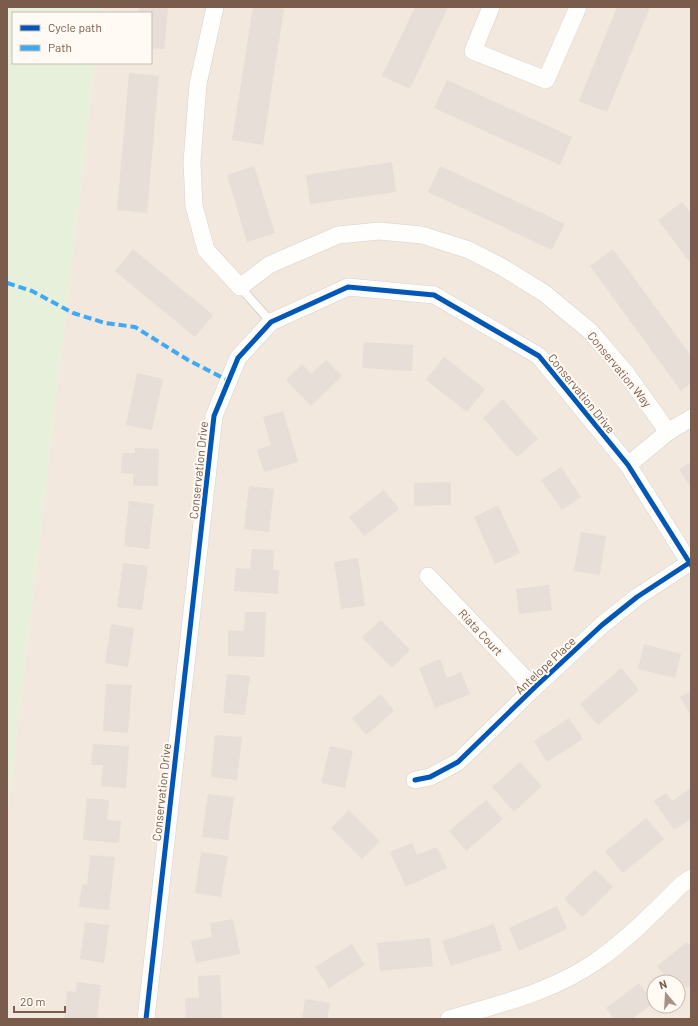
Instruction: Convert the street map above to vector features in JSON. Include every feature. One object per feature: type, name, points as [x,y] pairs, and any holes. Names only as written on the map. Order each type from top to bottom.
[{"type":"street","points":[[215,7],[198,84],[192,162],[194,206],[206,250],[240,286]]},
{"type":"street","points":[[491,7],[473,51],[546,80],[578,7]]},
{"type":"street","name":"Conservation Way","points":[[240,286],[268,265],[338,235],[379,232],[422,235],[469,250],[502,267],[544,293],[590,331],[626,373],[668,432]]},
{"type":"street","name":"Conservation Drive","points":[[146,1019],[214,416],[238,358],[271,322],[348,287],[434,295],[539,356],[628,465],[690,564]]},
{"type":"street","points":[[628,465],[668,432],[691,418]]},
{"type":"street","name":"Antelope Place","points":[[415,780],[430,777],[458,762],[534,688],[602,625],[632,602],[690,564]]},
{"type":"street","name":"Riata Court","points":[[428,576],[534,688]]},
{"type":"street","points":[[449,1019],[511,1001],[544,989],[568,978],[594,963],[618,945],[681,885],[691,878]]},
{"type":"lane","points":[[240,286],[271,322]]},
{"type":"shaded area","points":[[101,7],[691,7],[691,1019],[7,1019],[7,819],[95,64],[152,64],[152,12],[100,12]]},
{"type":"green space","points":[[7,7],[101,7],[100,12],[12,12],[12,64],[95,64],[7,819]]},
{"type":"building","points":[[139,7],[168,7],[164,49],[152,48],[152,12],[138,12]]},
{"type":"building","points":[[253,7],[284,9],[263,145],[232,140]]},
{"type":"building","points":[[415,7],[448,7],[410,89],[382,76]]},
{"type":"building","points":[[617,7],[650,7],[607,112],[579,101]]},
{"type":"building","points":[[129,73],[159,76],[147,213],[117,210]]},
{"type":"building","points":[[447,80],[572,137],[560,165],[434,108]]},
{"type":"building","points":[[392,162],[396,192],[310,204],[306,175]]},
{"type":"building","points":[[254,166],[275,233],[247,242],[227,175]]},
{"type":"building","points":[[440,166],[565,224],[552,250],[428,192]]},
{"type":"building","points":[[682,202],[691,213],[691,264],[658,220]]},
{"type":"building","points":[[133,249],[213,315],[195,337],[115,271]]},
{"type":"building","points":[[613,249],[691,356],[691,383],[681,391],[590,266]]},
{"type":"building","points":[[364,342],[413,345],[412,371],[362,368]]},
{"type":"building","points":[[444,357],[485,389],[467,412],[426,380]]},
{"type":"building","points":[[326,360],[342,376],[311,406],[286,380],[302,364],[311,374]]},
{"type":"building","points":[[137,373],[163,379],[152,430],[126,425]]},
{"type":"building","points":[[503,399],[538,439],[517,457],[483,418]]},
{"type":"building","points":[[283,411],[298,462],[264,472],[257,450],[271,445],[263,417]]},
{"type":"building","points":[[135,448],[159,449],[158,486],[133,486],[133,474],[121,473],[122,453],[135,453]]},
{"type":"building","points":[[691,462],[691,488],[679,469]]},
{"type":"building","points":[[561,467],[581,497],[562,510],[541,480]]},
{"type":"building","points":[[451,482],[451,505],[414,506],[414,483]]},
{"type":"building","points":[[249,486],[274,489],[269,532],[244,529]]},
{"type":"building","points":[[384,490],[399,509],[364,536],[349,517]]},
{"type":"building","points":[[129,501],[154,504],[149,549],[124,546]]},
{"type":"building","points":[[498,505],[520,553],[495,564],[474,517]]},
{"type":"building","points":[[581,532],[606,536],[600,575],[574,571]]},
{"type":"building","points":[[252,549],[274,550],[273,570],[279,570],[278,594],[234,591],[236,568],[250,569]]},
{"type":"building","points":[[358,558],[365,606],[341,609],[334,562]]},
{"type":"building","points":[[123,563],[148,566],[142,610],[117,607]]},
{"type":"building","points":[[549,585],[552,610],[519,614],[516,589]]},
{"type":"building","points":[[245,612],[266,612],[264,657],[228,656],[228,630],[244,631]]},
{"type":"building","points":[[381,620],[410,650],[392,668],[362,637]]},
{"type":"building","points":[[111,624],[134,628],[128,667],[105,663]]},
{"type":"building","points":[[644,644],[681,654],[675,678],[638,669]]},
{"type":"building","points":[[440,659],[447,678],[461,672],[470,694],[435,708],[419,668]]},
{"type":"building","points":[[621,668],[639,690],[598,725],[580,704]]},
{"type":"building","points":[[227,674],[250,676],[245,715],[223,713]]},
{"type":"building","points":[[106,684],[132,685],[128,733],[103,731]]},
{"type":"building","points":[[691,691],[691,716],[680,697]]},
{"type":"building","points":[[381,694],[394,711],[366,735],[352,718]]},
{"type":"building","points":[[569,718],[583,739],[547,762],[534,741]]},
{"type":"building","points":[[215,735],[242,737],[237,780],[211,777]]},
{"type":"building","points":[[93,744],[129,746],[126,788],[101,786],[103,765],[91,765]]},
{"type":"building","points":[[330,746],[353,751],[345,788],[321,783]]},
{"type":"building","points":[[520,762],[542,786],[514,812],[492,787]]},
{"type":"building","points":[[691,788],[691,819],[674,830],[654,801],[666,793],[672,801]]},
{"type":"building","points":[[208,794],[234,797],[228,840],[202,837]]},
{"type":"building","points":[[87,798],[109,800],[107,820],[121,821],[119,843],[83,840]]},
{"type":"building","points":[[486,800],[503,819],[466,851],[449,831]]},
{"type":"building","points":[[349,810],[380,841],[362,859],[331,828]]},
{"type":"building","points":[[646,818],[664,839],[623,873],[605,852]]},
{"type":"building","points":[[412,843],[417,855],[437,847],[447,868],[406,887],[390,852]]},
{"type":"building","points":[[201,852],[228,856],[221,897],[195,893]]},
{"type":"building","points":[[90,855],[115,857],[109,910],[79,907],[82,884],[87,885]]},
{"type":"building","points":[[595,869],[613,887],[582,917],[564,899]]},
{"type":"building","points":[[557,906],[567,929],[519,951],[509,928]]},
{"type":"building","points":[[233,919],[240,954],[196,963],[191,941],[212,937],[210,923]]},
{"type":"building","points":[[85,922],[109,925],[104,963],[80,959]]},
{"type":"building","points":[[494,924],[502,950],[451,966],[442,941]]},
{"type":"building","points":[[430,938],[433,966],[380,971],[377,943]]},
{"type":"building","points":[[687,942],[691,947],[691,985],[687,988],[686,987],[686,974],[663,974],[657,966]]},
{"type":"building","points":[[352,944],[365,965],[329,988],[315,967]]},
{"type":"building","points":[[220,975],[222,1019],[186,1019],[185,998],[199,998],[198,976]]},
{"type":"building","points":[[77,982],[101,985],[97,1019],[64,1019],[67,991],[76,992]]},
{"type":"building","points":[[639,983],[646,992],[646,1009],[632,1019],[614,1019],[606,1008]]},
{"type":"building","points":[[305,999],[330,1003],[327,1019],[302,1019]]},
{"type":"marked path","points":[[7,283],[32,291],[73,313],[105,323],[135,327],[188,360],[229,381]]},
{"type":"cycle path","points":[[146,1019],[214,416],[238,358],[271,322],[348,287],[434,295],[539,356],[628,465],[691,565]]},
{"type":"cycle path","points":[[415,780],[430,777],[458,762],[534,688],[602,625],[637,597],[689,563]]}]
